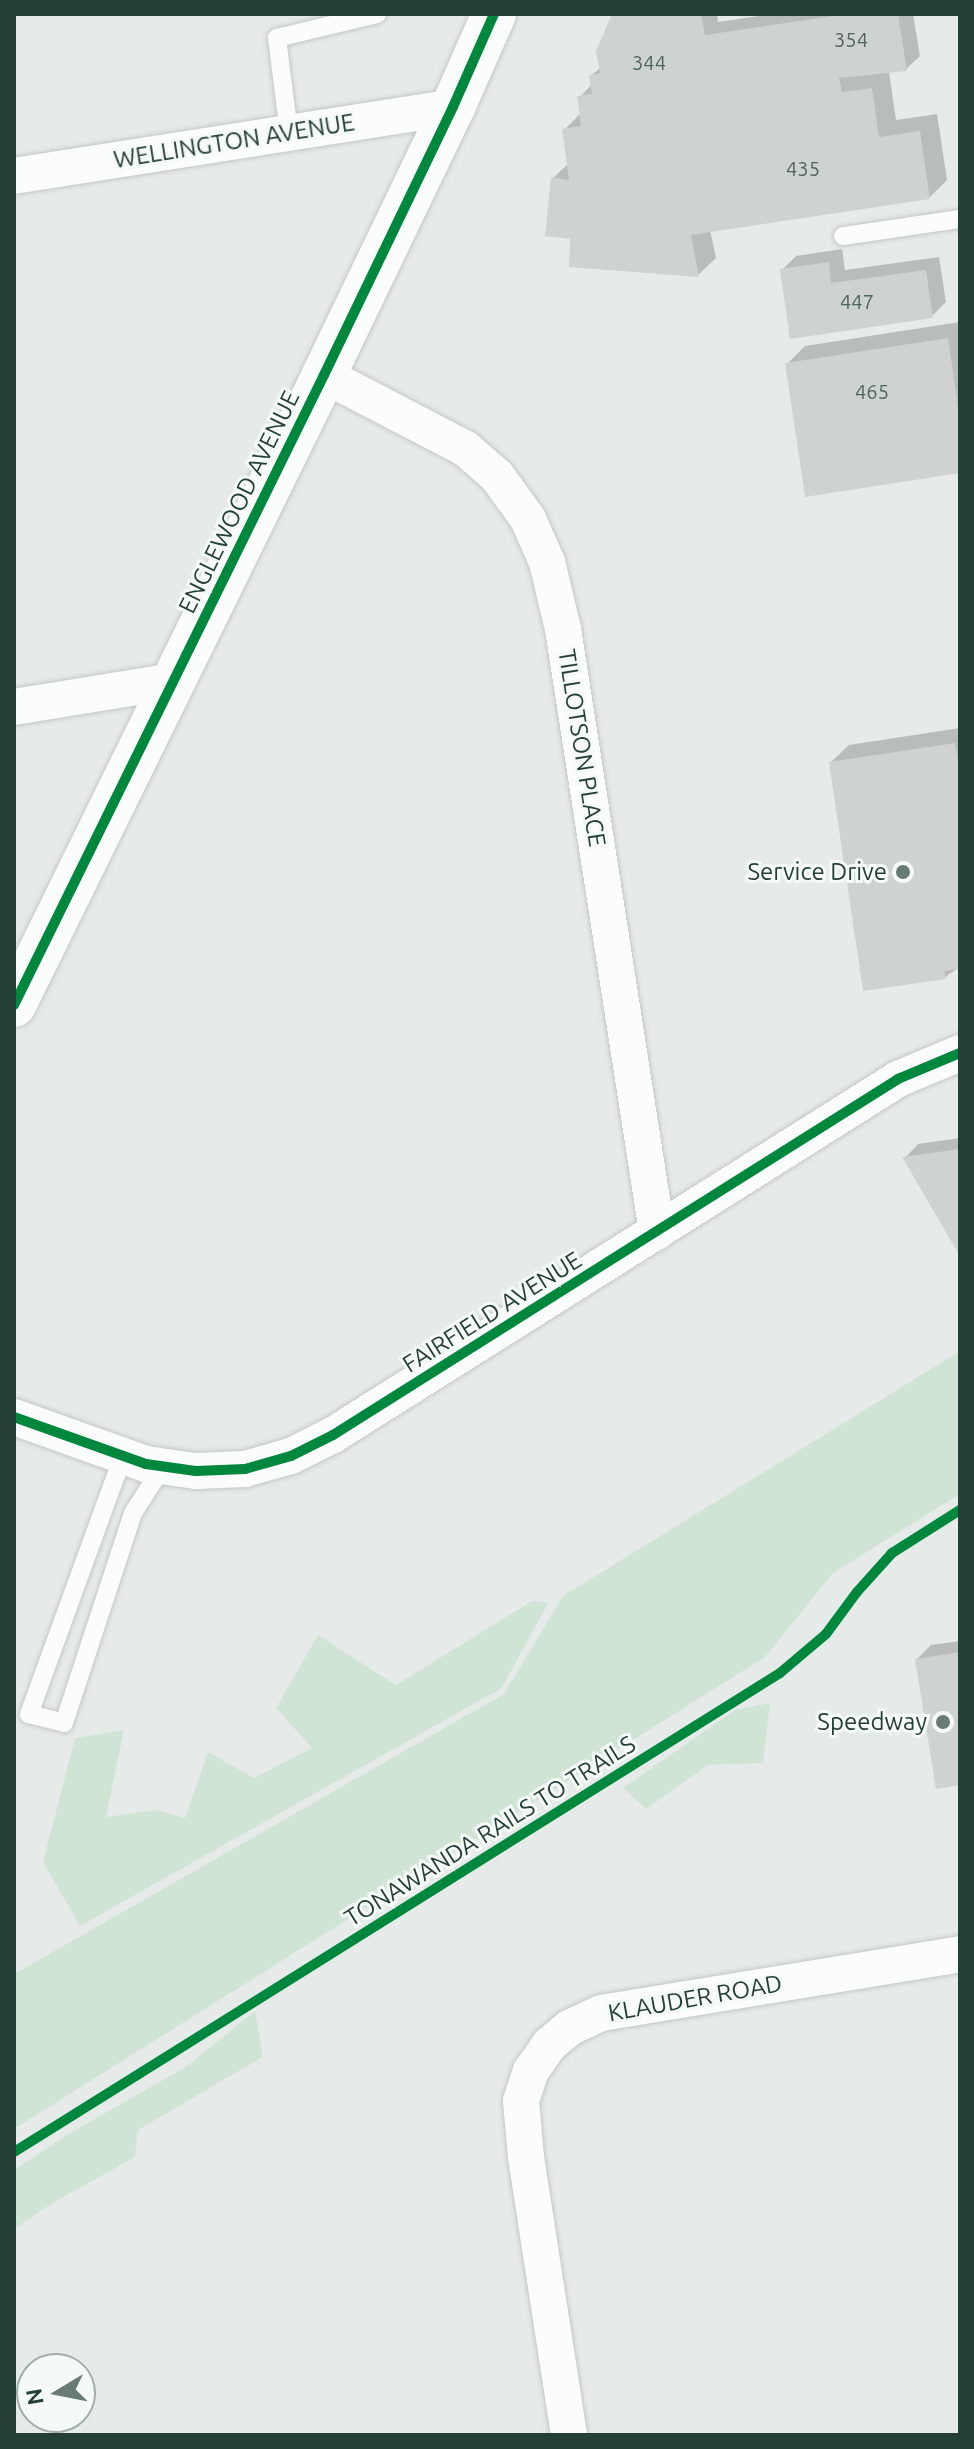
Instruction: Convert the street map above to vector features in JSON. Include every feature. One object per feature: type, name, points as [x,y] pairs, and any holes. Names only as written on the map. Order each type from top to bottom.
[{"type":"street","name":"ENGLEWOOD AVENUE","points":[[14,1005],[453,107],[486,17]]},
{"type":"street","name":"WELLINGTON AVENUE","points":[[14,176],[453,107]]},
{"type":"street","name":"TILLOTSON PLACE","points":[[324,375],[466,449],[497,476],[528,519],[547,562],[563,629],[657,1232]]},
{"type":"street","points":[[14,707],[172,681]]},
{"type":"street","name":"FAIRFIELD AVENUE","points":[[14,1417],[123,1456],[196,1471],[245,1469],[291,1456],[333,1435],[898,1079],[960,1053]]},
{"type":"street","name":"KLAUDER ROAD","points":[[569,2435],[526,2157],[521,2101],[531,2071],[549,2045],[569,2028],[601,2013],[960,1954]]},
{"type":"lane","points":[[289,133],[277,38],[377,14]]},
{"type":"lane","points":[[843,236],[960,219]]},
{"type":"lane","points":[[123,1456],[29,1714],[64,1723],[133,1513],[163,1466]]},
{"type":"green space","points":[[960,1351],[960,1494],[833,1573],[765,1657],[14,2129],[14,1974],[504,1694],[563,1596]]},
{"type":"green space","points":[[532,1601],[548,1603],[502,1688],[80,1926],[43,1862],[75,1738],[124,1730],[106,1817],[157,1810],[185,1818],[208,1752],[254,1778],[312,1748],[276,1708],[318,1635],[396,1685]]},
{"type":"green space","points":[[770,1703],[763,1763],[708,1765],[646,1809],[623,1788],[735,1710]]},
{"type":"green space","points":[[255,2011],[263,2057],[138,2130],[135,2157],[51,2204],[14,2229],[14,2170],[67,2135],[187,2066]]},
{"type":"building","points":[[612,14],[701,14],[705,35],[846,14],[898,14],[907,71],[839,78],[842,92],[872,88],[879,137],[920,131],[930,199],[691,235],[699,277],[569,267],[570,239],[545,236],[551,177],[569,180],[562,129],[581,126],[577,96],[592,94],[589,76],[600,73],[596,51]]},
{"type":"building","points":[[829,262],[831,283],[926,270],[933,318],[790,339],[780,269]]},
{"type":"building","points":[[948,338],[960,420],[960,473],[805,497],[785,363]]},
{"type":"building","name":"Service Drive","points":[[955,743],[960,775],[960,969],[944,971],[946,979],[863,991],[829,762]]},
{"type":"building","points":[[960,1149],[960,1256],[902,1157]]},
{"type":"building","name":"Speedway","points":[[960,1652],[960,1785],[936,1789],[915,1659]]},
{"type":"cycle path","points":[[14,1005],[324,375],[453,107],[494,14]]},
{"type":"cycle path","points":[[14,1417],[146,1464],[196,1471],[245,1469],[291,1456],[333,1435],[898,1079],[960,1053]]},
{"type":"cycle path","name":"TONAWANDA RAILS TO TRAILS","points":[[14,2152],[780,1673],[826,1634],[857,1592],[892,1553],[960,1510]]},
{"type":"place","name":"Service Drive","points":[[903,872]]},
{"type":"place","name":"Speedway","points":[[943,1722]]}]
